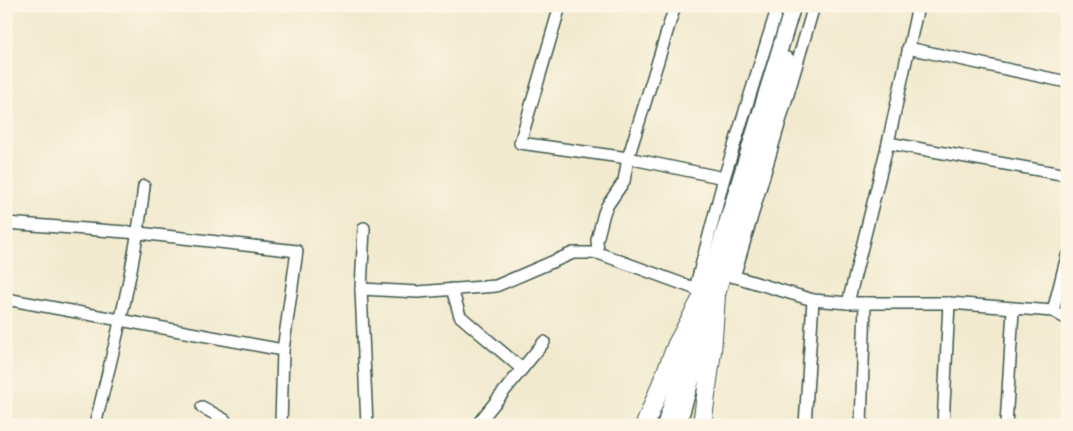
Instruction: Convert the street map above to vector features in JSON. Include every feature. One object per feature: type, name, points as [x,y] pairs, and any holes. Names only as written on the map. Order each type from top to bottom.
[{"type":"highway","points":[[643,424],[677,344],[706,292]]},
{"type":"highway","points":[[702,425],[712,352],[706,292]]},
{"type":"main road","points":[[723,273],[793,6]]},
{"type":"main road","points":[[665,425],[706,292],[723,273],[803,6]]},
{"type":"main road","points":[[678,425],[706,292]]},
{"type":"street","points":[[560,6],[520,143],[628,158],[724,178]]},
{"type":"street","points":[[598,254],[597,240],[604,214],[607,206],[624,181],[628,158],[675,6]]},
{"type":"street","points":[[361,288],[418,292],[496,286],[573,253],[598,254],[706,292],[724,178],[778,6]]},
{"type":"street","points":[[814,6],[723,273],[813,300],[848,303],[948,303],[1013,310],[1054,311],[1067,320]]},
{"type":"street","points":[[848,303],[888,143],[918,6]]},
{"type":"street","points":[[908,48],[1067,82]]},
{"type":"street","points":[[888,143],[1067,175]]},
{"type":"street","points":[[95,425],[121,320],[139,234],[144,186]]},
{"type":"street","points":[[6,223],[139,234],[297,251],[283,350],[281,425]]},
{"type":"street","points":[[364,228],[361,288],[366,425]]},
{"type":"street","points":[[1054,311],[1067,256]]},
{"type":"street","points":[[452,289],[460,316],[522,369]]},
{"type":"street","points":[[6,299],[283,350]]},
{"type":"street","points":[[805,425],[813,300]]},
{"type":"street","points":[[861,425],[865,303]]},
{"type":"street","points":[[944,425],[948,303]]},
{"type":"street","points":[[1006,425],[1013,310]]},
{"type":"street","points":[[477,425],[544,342]]},
{"type":"street","points":[[202,407],[225,420],[228,425]]},
{"type":"green space","points":[[709,351],[695,425],[686,425]]}]
